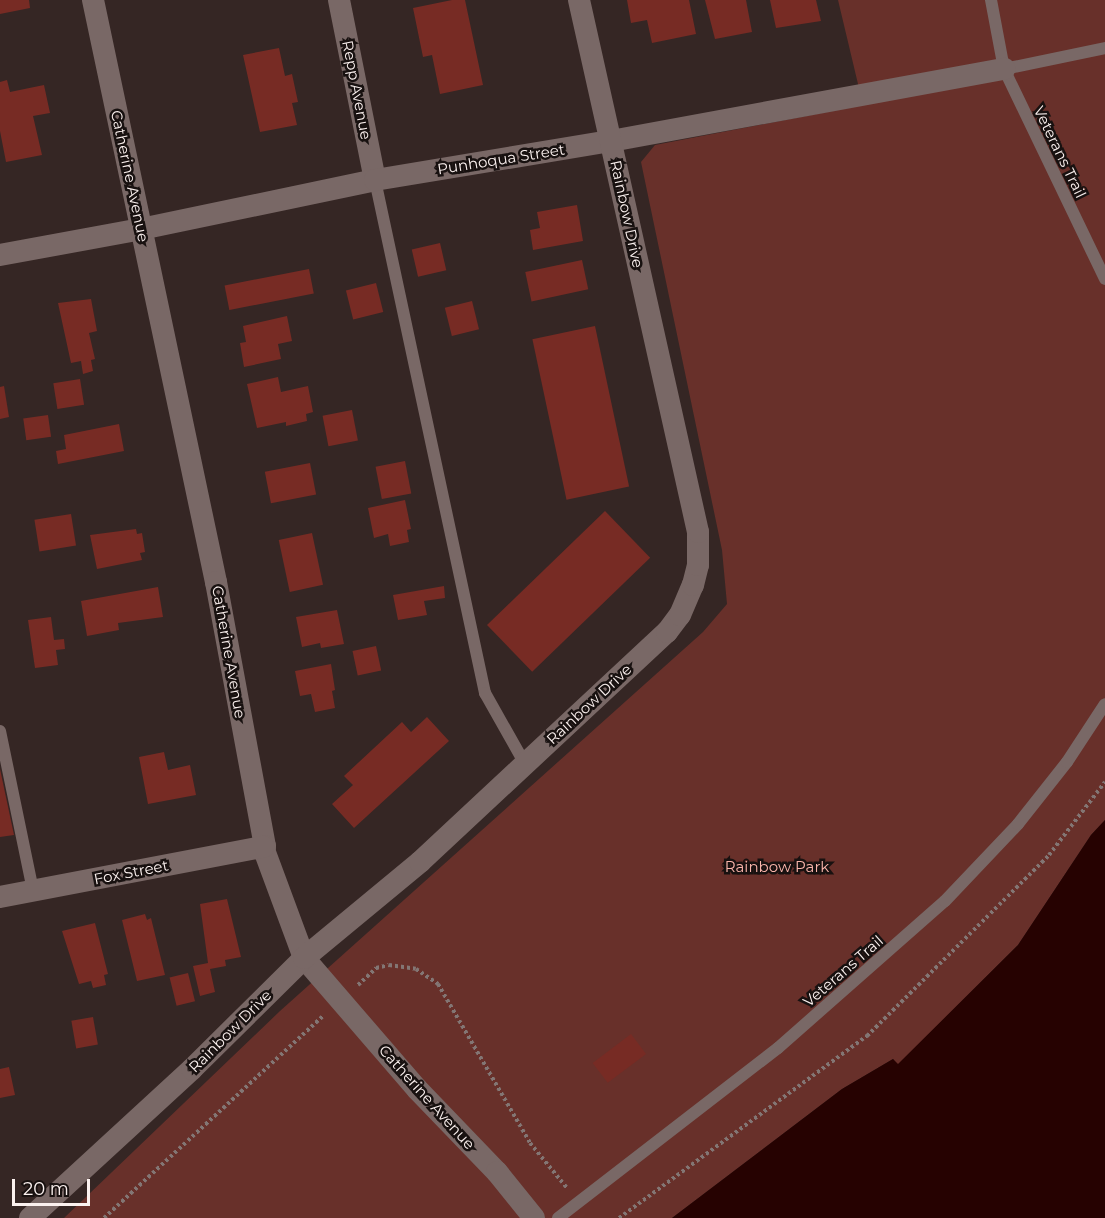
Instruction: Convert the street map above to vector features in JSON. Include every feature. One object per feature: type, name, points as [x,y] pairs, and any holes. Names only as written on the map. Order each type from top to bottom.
[{"type":"street","name":"Catherine Avenue","points":[[93,0],[216,582],[265,846],[263,846],[304,958],[417,1089],[497,1172],[534,1218]]},
{"type":"street","name":"Repp Avenue","points":[[339,0],[375,180]]},
{"type":"street","name":"Rainbow Drive","points":[[30,1218],[192,1069],[304,958],[403,876],[667,632],[680,615],[693,585],[698,564],[698,532],[579,0]]},
{"type":"street","name":"Punhoqua Street","points":[[0,255],[141,229],[375,180],[611,141],[1004,69]]},
{"type":"street","name":"Fox Street","points":[[0,897],[263,846]]},
{"type":"lane","name":"Veterans Trail","points":[[991,0],[1004,69],[1105,279]]},
{"type":"lane","points":[[1004,69],[1105,48]]},
{"type":"lane","points":[[375,180],[485,693],[525,764]]},
{"type":"lane","name":"Veterans Trail","points":[[558,1218],[778,1048],[945,901],[1018,824],[1067,762],[1105,704]]},
{"type":"lane","points":[[0,731],[33,891]]},
{"type":"path","points":[[620,1218],[867,1036],[1049,855],[1105,782]]},
{"type":"path","points":[[362,981],[376,968],[402,965],[428,975],[438,984],[530,1143],[561,1182]]},
{"type":"path","points":[[104,1218],[328,1012]]},
{"type":"green space","name":"Rainbow Park","points":[[838,0],[1105,0],[1105,820],[1091,835],[1018,945],[898,1065],[893,1059],[842,1089],[672,1218],[64,1218],[280,1011],[703,632],[727,604],[722,550],[641,162],[655,145],[863,105]]},
{"type":"shaded area","points":[[1105,820],[1105,1218],[672,1218],[842,1089],[893,1059],[898,1064],[1018,945],[1091,835]]},
{"type":"building","points":[[0,0],[29,0],[30,8],[0,14]]},
{"type":"building","points":[[452,0],[465,0],[483,85],[440,94],[432,55],[423,57],[413,8]]},
{"type":"building","points":[[627,0],[689,0],[696,34],[652,43],[647,20],[631,23]]},
{"type":"building","points":[[705,0],[746,0],[752,32],[715,39]]},
{"type":"building","points":[[770,0],[816,0],[821,21],[776,28]]},
{"type":"building","points":[[279,48],[285,76],[292,74],[298,102],[292,103],[297,125],[260,132],[243,55]]},
{"type":"building","points":[[7,80],[10,92],[44,85],[50,113],[33,116],[42,155],[6,162],[0,131],[0,82]]},
{"type":"building","points":[[577,205],[583,241],[533,250],[530,230],[540,228],[537,212]]},
{"type":"building","points":[[440,243],[446,270],[418,277],[412,250]]},
{"type":"building","points":[[582,260],[588,289],[532,301],[525,272]]},
{"type":"building","points":[[309,269],[314,294],[229,310],[225,285]]},
{"type":"building","points":[[376,283],[383,312],[353,320],[346,290]]},
{"type":"building","points":[[91,299],[97,331],[89,333],[95,359],[91,360],[93,371],[83,374],[81,361],[71,363],[58,303]]},
{"type":"building","points":[[472,301],[479,329],[452,336],[445,308]]},
{"type":"building","points":[[287,316],[292,341],[278,344],[281,359],[244,367],[240,343],[246,342],[243,326]]},
{"type":"building","points":[[595,326],[629,486],[566,500],[532,339]]},
{"type":"building","points":[[278,377],[281,392],[308,386],[313,412],[306,414],[307,421],[286,426],[286,422],[257,428],[247,384]]},
{"type":"building","points":[[80,379],[84,405],[57,409],[53,383]]},
{"type":"building","points":[[4,386],[9,417],[0,419],[0,387]]},
{"type":"building","points":[[352,410],[358,440],[328,446],[323,416]]},
{"type":"building","points":[[48,415],[51,437],[26,440],[23,418]]},
{"type":"building","points":[[119,424],[124,451],[58,464],[56,451],[66,449],[64,435]]},
{"type":"building","points":[[405,461],[411,493],[382,499],[376,467]]},
{"type":"building","points":[[310,463],[316,494],[271,503],[265,472]]},
{"type":"building","points":[[405,500],[411,529],[407,530],[409,542],[390,546],[388,534],[374,538],[368,508]]},
{"type":"building","points":[[605,511],[650,558],[532,672],[487,625]]},
{"type":"building","points":[[71,514],[76,546],[39,551],[34,520]]},
{"type":"building","points":[[136,529],[137,534],[142,533],[145,552],[140,553],[142,560],[97,569],[90,535]]},
{"type":"building","points":[[312,533],[323,585],[290,592],[279,540]]},
{"type":"building","points":[[444,586],[445,598],[424,601],[427,615],[398,620],[393,595]]},
{"type":"building","points":[[158,587],[163,617],[118,623],[119,630],[87,636],[81,601]]},
{"type":"building","points":[[337,610],[344,644],[321,648],[320,643],[302,647],[296,617]]},
{"type":"building","points":[[51,617],[54,640],[64,639],[65,649],[56,650],[58,665],[35,668],[28,620]]},
{"type":"building","points":[[376,646],[381,670],[358,675],[353,651]]},
{"type":"building","points":[[331,664],[335,708],[315,712],[311,694],[300,696],[295,671]]},
{"type":"building","points":[[427,717],[449,741],[354,828],[332,804],[353,785],[344,776],[402,722],[411,732]]},
{"type":"building","points":[[164,752],[168,770],[190,765],[196,795],[148,804],[139,757]]},
{"type":"building","points":[[0,769],[14,835],[0,837]]},
{"type":"building","points":[[227,899],[241,957],[225,960],[226,966],[210,969],[215,992],[200,996],[193,966],[208,963],[200,904]]},
{"type":"building","points":[[145,914],[147,920],[151,918],[165,975],[137,981],[122,920]]},
{"type":"building","points":[[95,923],[108,974],[104,975],[106,985],[93,988],[91,981],[79,984],[62,931]]},
{"type":"building","points":[[188,973],[195,1001],[177,1006],[170,978]]},
{"type":"building","points":[[93,1017],[98,1045],[76,1048],[71,1021]]},
{"type":"building","points":[[631,1034],[646,1054],[608,1083],[593,1063]]},
{"type":"building","points":[[9,1067],[15,1095],[0,1098],[0,1069]]}]
